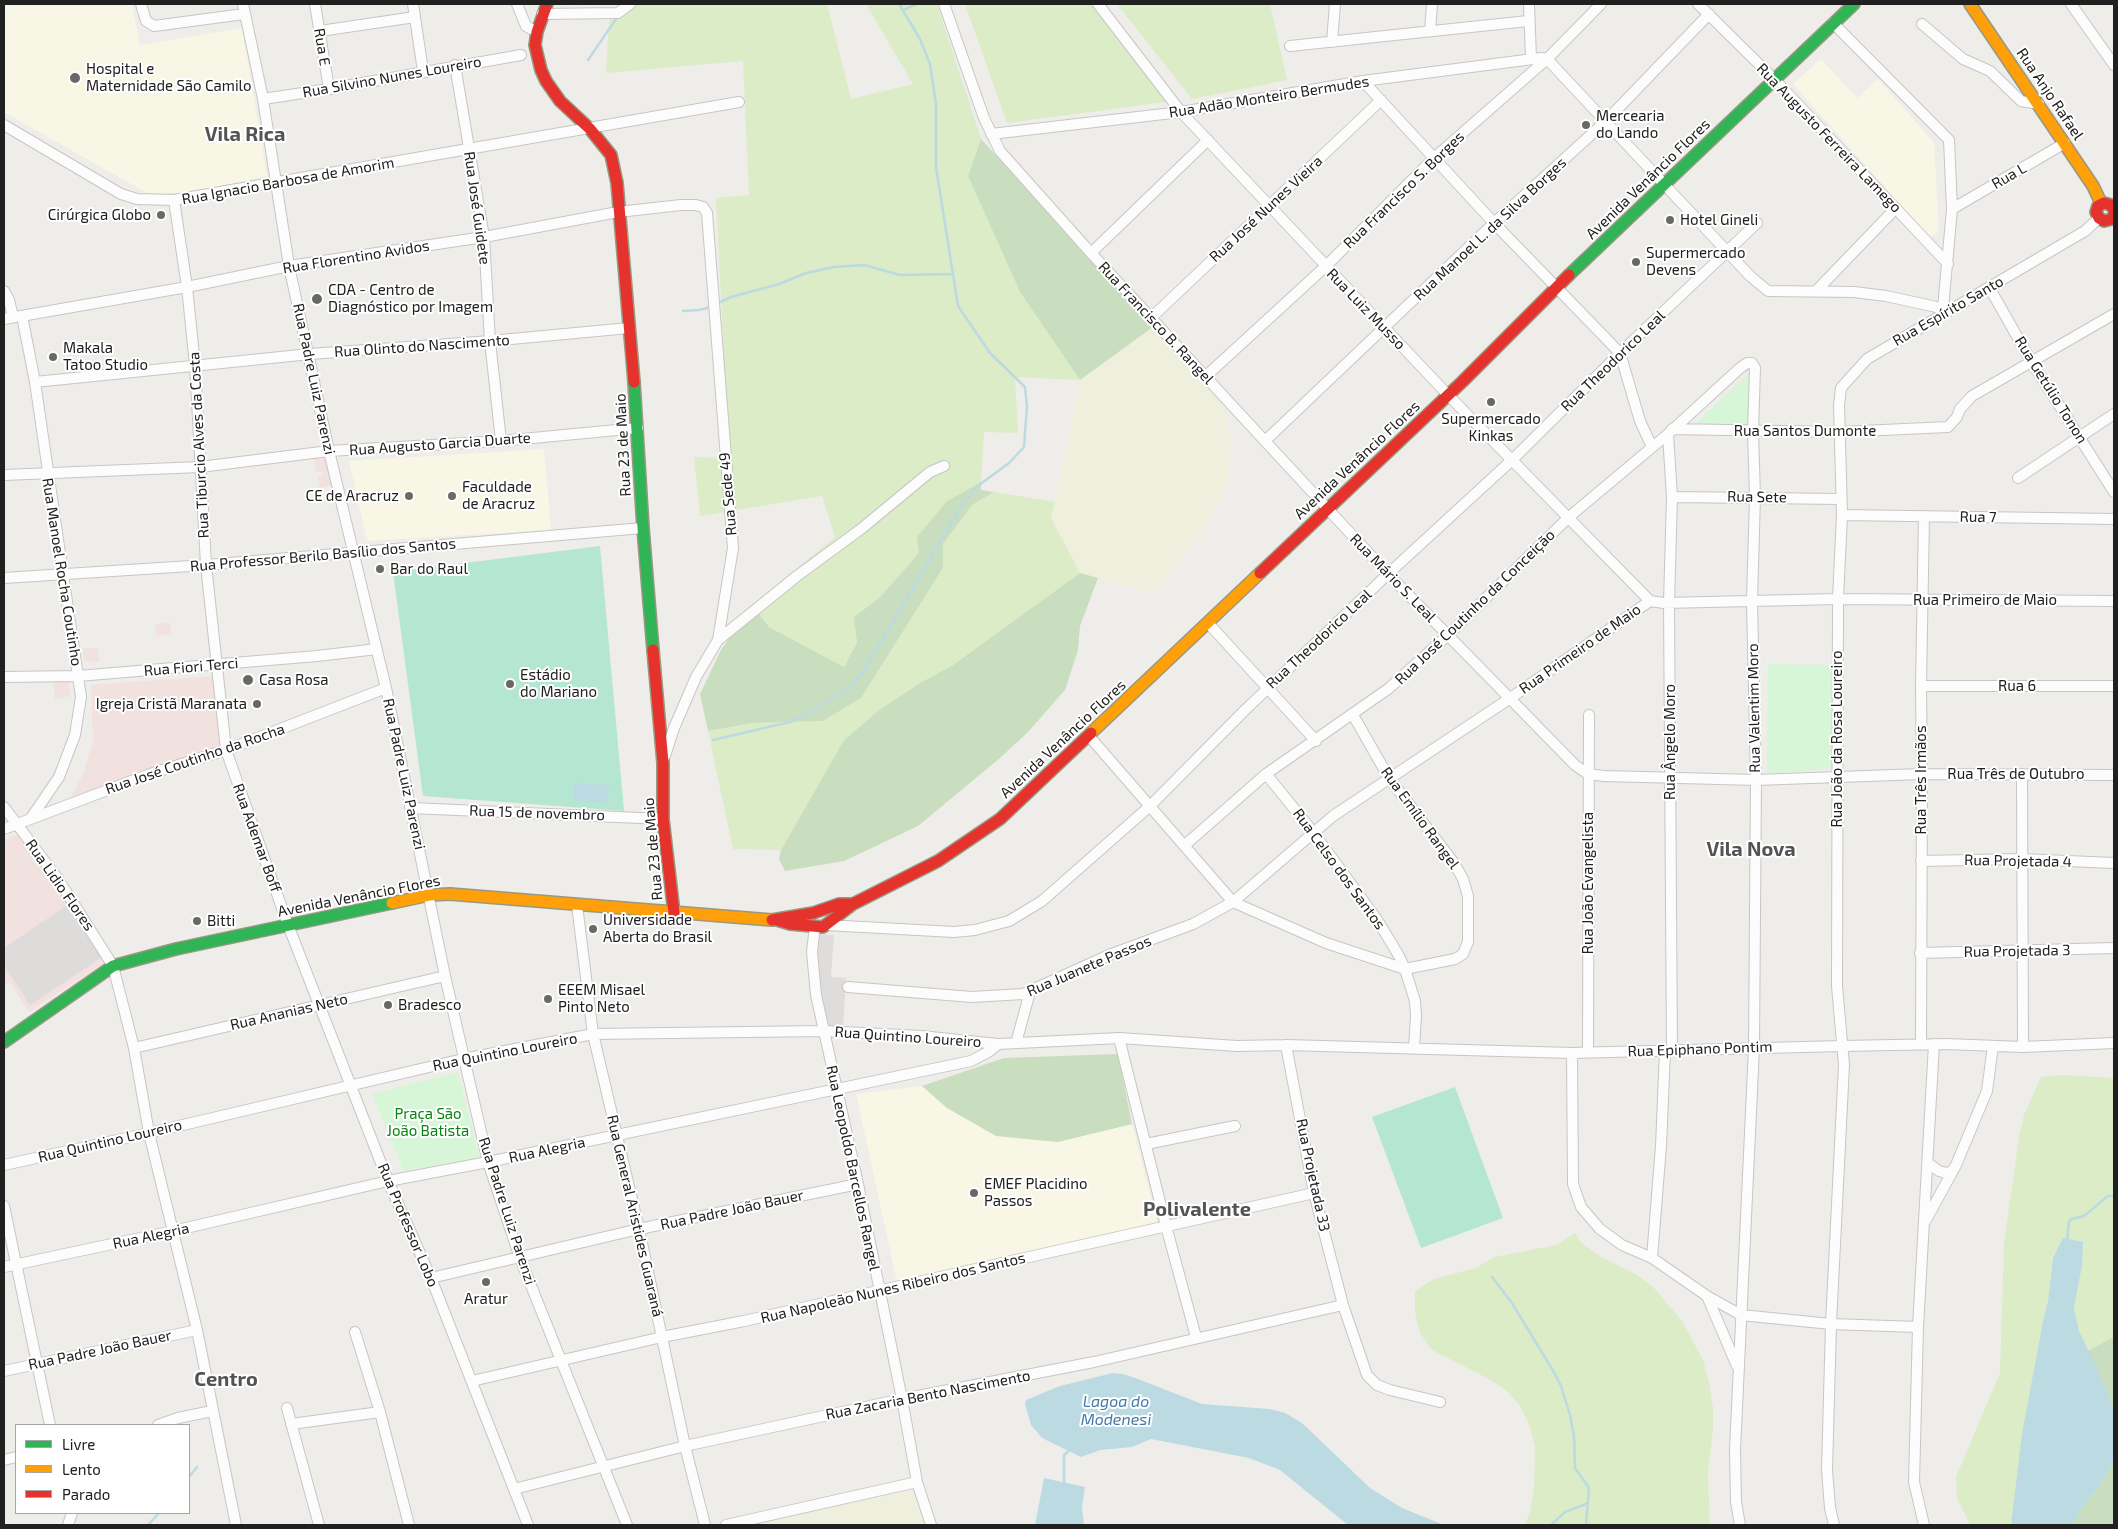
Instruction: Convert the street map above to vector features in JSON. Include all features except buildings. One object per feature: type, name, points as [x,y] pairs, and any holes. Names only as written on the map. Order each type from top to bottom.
[{"type":"main road","name":"Avenida Venâncio Flores","points":[[4,1042],[113,966],[176,949],[429,895],[450,894],[738,919],[777,920],[790,924],[819,927],[854,904],[938,861],[986,830],[1022,800],[1448,395],[1664,183],[1854,4]]},
{"type":"main road","name":"Rua Anjo Rafael","points":[[1970,4],[2065,143],[2093,186],[2101,203]]},
{"type":"main road","name":"Rua 23 de Maio","points":[[545,9],[537,32],[536,55],[546,81],[560,101],[590,129],[611,155],[617,183],[638,428],[643,528],[663,762],[663,819],[674,912]]},
{"type":"main road","points":[[2101,203],[2108,203],[2114,218],[2104,221],[2099,218],[2096,209],[2101,203]]},
{"type":"main road","name":"Avenida Venâncio Flores","points":[[777,920],[817,912],[840,904],[854,904]]},
{"type":"main road","points":[[817,912],[827,915],[819,927],[810,920],[817,912]]},
{"type":"street","points":[[141,4],[146,21],[154,26],[244,9]]},
{"type":"street","name":"Rua E","points":[[315,4],[329,90]]},
{"type":"street","points":[[414,4],[423,71]]},
{"type":"street","points":[[517,4],[526,26],[537,32]]},
{"type":"street","name":"Rua Francisco B. Rangel","points":[[944,4],[991,134],[1000,151],[1091,253],[1327,508]]},
{"type":"street","name":"Rua Luiz Musso","points":[[1098,4],[1181,112],[1270,204],[1448,395],[1569,517],[1639,592],[1650,601]]},
{"type":"street","points":[[1332,42],[1335,4]]},
{"type":"street","points":[[1430,31],[1432,4]]},
{"type":"street","points":[[1529,4],[1528,21],[1531,58]]},
{"type":"street","name":"Rua Francisco S. Borges","points":[[1206,376],[1326,266],[1434,158],[1547,59],[1601,4]]},
{"type":"street","name":"Rua Augusto Ferreira Lamego","points":[[1698,4],[1709,9],[1948,264]]},
{"type":"street","points":[[2071,4],[2114,65]]},
{"type":"street","points":[[545,9],[618,13],[628,5]]},
{"type":"street","name":"Rua Padre Luiz Parenzi","points":[[244,9],[263,99],[289,266],[310,354],[329,451],[386,688],[445,976],[488,1162],[520,1258],[627,1525]]},
{"type":"street","name":"Rua Manoel L. da Silva Borges","points":[[1266,440],[1494,223],[1605,122],[1709,9]]},
{"type":"street","points":[[320,30],[415,18]]},
{"type":"street","points":[[1290,46],[1528,21]]},
{"type":"street","points":[[1547,59],[1750,276],[1768,291],[1817,290],[1854,292],[1886,296],[1946,309],[1952,208],[1949,140],[1833,23]]},
{"type":"street","points":[[1922,24],[1963,59],[1990,71],[2020,101],[2039,104]]},
{"type":"street","name":"Rua Silvino Nunes Loureiro","points":[[263,99],[329,90],[455,65],[521,55]]},
{"type":"street","name":"Rua Adão Monteiro Bermudes","points":[[991,134],[1181,112],[1363,81],[1531,58],[1547,59]]},
{"type":"street","name":"Rua José Guidete","points":[[455,65],[484,237],[490,341],[501,441]]},
{"type":"street","points":[[1363,81],[1494,223],[1620,353],[1640,421],[1652,447]]},
{"type":"street","name":"Rua José Nunes Vieira","points":[[1151,318],[1381,100]]},
{"type":"street","name":"Rua Ignacio Barbosa de Amorim","points":[[4,125],[121,194],[137,199],[174,200],[739,102]]},
{"type":"street","points":[[1091,253],[1208,140]]},
{"type":"street","name":"Rua L","points":[[1952,208],[2065,143]]},
{"type":"street","name":"Rua Tiburcio Alves da Costa","points":[[174,200],[187,287],[195,365],[206,565],[226,750]]},
{"type":"street","name":"Rua Florentino Avidos","points":[[13,317],[187,287],[289,266],[484,237],[618,212],[696,205],[703,207],[707,213]]},
{"type":"street","points":[[1817,290],[1896,208]]},
{"type":"street","name":"Rua Sede 49","points":[[663,762],[674,728],[696,677],[718,640],[733,548],[707,213]]},
{"type":"street","name":"Rua Espírito Santo","points":[[1840,432],[1839,405],[1841,388],[1867,359],[1946,309],[1989,287],[2085,231],[2099,218]]},
{"type":"street","name":"Rua Theodorico Leal","points":[[819,927],[954,932],[975,930],[1009,921],[1042,901],[1150,806],[1268,688],[1512,460],[1620,353],[1757,223]]},
{"type":"street","name":"Rua Getúlio Tonon","points":[[1989,287],[2032,361],[2114,492]]},
{"type":"street","name":"Rua Manoel Rocha Coutinho","points":[[4,291],[9,300],[35,382],[81,697],[78,722],[72,744],[59,777],[31,818]]},
{"type":"street","points":[[2032,361],[2114,314]]},
{"type":"street","name":"Rua Olinto do Nascimento","points":[[35,382],[310,354],[490,341],[629,328]]},
{"type":"street","name":"Rua Santos Dumonte","points":[[1670,432],[1840,432],[1948,427],[1960,409],[1972,396],[2032,361]]},
{"type":"street","name":"Rua José Coutinho da Conceição","points":[[1185,845],[1266,774],[1353,716],[1388,690],[1448,635],[1569,517],[1670,432],[1740,368],[1747,363],[1752,363],[1755,368]]},
{"type":"street","name":"Rua Valentim Moro","points":[[1740,1525],[1736,1502],[1735,1450],[1754,1048],[1756,780],[1752,600],[1755,497],[1753,431],[1755,368]]},
{"type":"street","points":[[2018,478],[2114,414]]},
{"type":"street","name":"Rua Augusto Garcia Duarte","points":[[4,475],[200,467],[329,451],[501,441],[638,428]]},
{"type":"street","name":"Rua Ângelo Moro","points":[[1652,1258],[1669,1051],[1669,603],[1672,497],[1670,432]]},
{"type":"street","name":"Rua João da Rosa Loureiro","points":[[1834,1525],[1830,1508],[1827,1470],[1831,1324],[1844,1087],[1837,986],[1838,599],[1842,514],[1840,432]]},
{"type":"street","points":[[718,640],[797,576],[861,529],[930,472],[944,466]]},
{"type":"street","name":"Rua Sete","points":[[1672,497],[1841,499]]},
{"type":"street","name":"Rua Mário S. Leal","points":[[1327,508],[1509,699],[1575,765],[1588,774]]},
{"type":"street","name":"Rua 7","points":[[1842,514],[2114,519]]},
{"type":"street","name":"Rua Três Irmãos","points":[[1921,1044],[1921,686],[1924,516]]},
{"type":"street","name":"Rua Professor Berilo Basílio dos Santos","points":[[4,578],[206,565],[643,528]]},
{"type":"street","name":"Rua Primeiro de Maio","points":[[1234,902],[1313,832],[1389,778],[1509,699],[1650,601],[1669,603],[1752,600],[1924,599],[2114,601]]},
{"type":"street","points":[[1208,623],[1316,741]]},
{"type":"street","name":"Rua Fiori Terci","points":[[4,677],[78,676],[218,665],[377,649]]},
{"type":"street","name":"Rua 6","points":[[1921,686],[2114,686]]},
{"type":"street","name":"Rua José Coutinho da Rocha","points":[[4,829],[150,774],[226,750],[386,688]]},
{"type":"street","name":"Rua João Evangelista","points":[[1588,1052],[1589,715]]},
{"type":"street","name":"Rua Emílio Rangel","points":[[1353,716],[1389,778],[1454,864],[1463,879],[1468,896],[1468,942],[1463,954],[1455,959],[1405,969]]},
{"type":"street","points":[[1089,736],[1234,902],[1326,943],[1405,969]]},
{"type":"street","name":"Rua Ademar Boff","points":[[226,750],[288,925]]},
{"type":"street","name":"Rua Celso dos Santos","points":[[1266,774],[1313,832],[1378,922],[1405,969],[1416,1009],[1414,1048]]},
{"type":"street","name":"Rua Três de Outubro","points":[[1588,774],[1756,780],[1922,774],[2114,775]]},
{"type":"street","points":[[2022,774],[2021,952],[2023,1046]]},
{"type":"street","name":"Rua Lidio Flores","points":[[4,807],[58,879],[113,966],[134,1048],[150,1133],[197,1330],[236,1525]]},
{"type":"street","name":"Rua 15 de novembro","points":[[411,808],[663,819]]},
{"type":"street","name":"Rua Projetada 4","points":[[1921,861],[2021,859],[2114,863]]},
{"type":"street","name":"Rua Juanete Passos","points":[[848,987],[972,997],[1030,992],[1109,955],[1193,924],[1234,902]]},
{"type":"street","name":"Rua General Aristides Guaraná","points":[[577,905],[593,1034],[639,1229],[685,1446],[705,1525]]},
{"type":"street","name":"Rua Professor Lobo","points":[[288,925],[388,1181],[431,1278],[528,1525]]},
{"type":"street","name":"Rua Leopoldo Barcellos Rangel","points":[[819,927],[812,966],[816,994],[858,1184],[917,1482],[931,1525]]},
{"type":"street","name":"Rua Projetada 3","points":[[1920,953],[2021,952],[2114,948]]},
{"type":"street","name":"Rua Ananias Neto","points":[[134,1048],[445,976]]},
{"type":"street","points":[[1016,1043],[1030,992]]},
{"type":"street","name":"Rua Quintino Loureiro","points":[[4,1165],[150,1133],[463,1059],[593,1034],[823,1026],[998,1044],[1119,1038],[1237,1046],[1286,1045]]},
{"type":"street","points":[[1119,1038],[1196,1337]]},
{"type":"street","name":"Rua Epiphano Pontim","points":[[1286,1045],[1572,1053],[1921,1044],[2023,1046],[2114,1043]]},
{"type":"street","name":"Rua Alegria","points":[[4,1267],[174,1231],[388,1181],[618,1136],[836,1088],[971,1061],[990,1051],[998,1044]]},
{"type":"street","points":[[1924,1525],[1914,1482],[1918,1327],[1934,1044]]},
{"type":"street","name":"Rua Projetada 33","points":[[1286,1045],[1314,1193],[1343,1305],[1362,1362],[1371,1381],[1390,1390],[1440,1402]]},
{"type":"street","points":[[1925,1221],[1953,1171],[1987,1091],[1993,1046]]},
{"type":"street","points":[[1572,1053],[1573,1184],[1581,1207],[1600,1229],[1622,1245],[1652,1258],[1740,1316],[1831,1324],[1918,1327]]},
{"type":"street","points":[[1146,1144],[1235,1126]]},
{"type":"street","points":[[1928,1163],[1939,1171],[1946,1173],[1953,1171]]},
{"type":"street","name":"Rua Padre João Bauer","points":[[431,1278],[639,1229],[858,1184]]},
{"type":"street","name":"Rua Napoleão Nunes Ribeiro dos Santos","points":[[472,1382],[662,1337],[744,1321],[1314,1193]]},
{"type":"street","points":[[4,1206],[50,1424]]},
{"type":"street","points":[[1707,1296],[1738,1368]]},
{"type":"street","name":"Rua Zacaria Bento Nascimento","points":[[514,1489],[685,1446],[902,1399],[1094,1362],[1196,1337],[1343,1305]]},
{"type":"street","name":"Rua Padre João Bauer","points":[[4,1371],[197,1330]]},
{"type":"street","points":[[355,1332],[380,1412],[409,1525]]},
{"type":"street","points":[[287,1408],[320,1525]]},
{"type":"street","points":[[161,1424],[178,1418],[212,1411]]},
{"type":"street","points":[[291,1424],[380,1412]]},
{"type":"street","points":[[726,1525],[917,1482]]},
{"type":"shaded area","name":"Hospital e Maternidade São Camilo","points":[[4,4],[132,4],[140,45],[242,28],[267,176],[185,193],[147,193],[4,112]]},
{"type":"shaded area","points":[[1821,59],[1857,98],[1878,79],[1934,143],[1939,232],[1929,237],[1793,84]]},
{"type":"shaded area","points":[[1153,327],[1203,375],[1223,404],[1231,440],[1228,482],[1206,527],[1153,594],[1080,573],[1051,518],[1080,380]]},
{"type":"shaded area","name":"Faculdade de Aracruz","points":[[544,449],[551,530],[367,541],[349,461]]},
{"type":"shaded area","points":[[313,453],[327,453],[334,485],[320,488],[318,476],[323,475],[323,471],[316,472]]},
{"type":"shaded area","points":[[170,623],[171,634],[156,636],[155,624]]},
{"type":"shaded area","points":[[83,648],[98,648],[99,662],[84,661]]},
{"type":"shaded area","points":[[215,676],[222,746],[71,797],[83,774],[93,742],[91,685]]},
{"type":"shaded area","points":[[69,681],[70,696],[55,699],[53,682]]},
{"type":"shaded area","points":[[21,833],[110,959],[29,1012],[10,982],[4,984],[4,840]]},
{"type":"shaded area","points":[[69,904],[105,955],[30,1005],[4,965],[4,948]]},
{"type":"shaded area","name":"EMEF Placidino Passos","points":[[922,1086],[947,1108],[996,1136],[1058,1142],[1132,1124],[1158,1225],[897,1282],[856,1094]]},
{"type":"shaded area","points":[[913,1490],[925,1525],[754,1525]]},
{"type":"green space","points":[[635,4],[827,4],[851,99],[913,84],[866,4],[937,4],[981,139],[968,176],[1020,292],[1080,380],[1015,377],[1018,433],[984,432],[981,482],[947,501],[919,553],[880,597],[854,617],[857,643],[844,667],[769,627],[752,605],[835,537],[822,496],[700,516],[694,457],[729,458],[716,198],[749,195],[743,61],[606,73],[609,20]]},
{"type":"green space","points":[[965,4],[1096,4],[1173,101],[1007,123]]},
{"type":"green space","points":[[1117,4],[1270,4],[1287,80],[1192,99]]},
{"type":"green space","points":[[981,139],[1153,327],[1080,380],[1020,292],[968,176]]},
{"type":"green space","points":[[1749,373],[1751,427],[1692,427]]},
{"type":"green space","points":[[981,482],[981,490],[994,492],[972,505],[943,544],[943,568],[861,698],[823,721],[752,723],[708,731],[700,694],[721,650],[752,605],[769,627],[844,667],[857,643],[854,617],[880,597],[919,553],[917,537],[947,501]]},
{"type":"green space","points":[[994,492],[1055,502],[1051,518],[1080,573],[953,665],[920,683],[879,710],[844,740],[781,850],[733,849],[708,731],[752,723],[823,721],[861,698],[943,568],[943,544],[972,505]]},
{"type":"green space","name":"Estádio do Mariano","points":[[600,546],[624,811],[423,796],[393,572]]},
{"type":"green space","points":[[1080,573],[1098,578],[1080,626],[1078,650],[1065,690],[1028,732],[1000,758],[918,826],[844,861],[785,871],[779,859],[781,850],[844,740],[879,710],[920,683],[953,665]]},
{"type":"green space","points":[[1768,664],[1833,665],[1832,768],[1767,774]]},
{"type":"green space","points":[[1118,1054],[1132,1124],[1058,1142],[996,1136],[947,1108],[922,1086],[1004,1058]]},
{"type":"green space","name":"Praça São João Batista","points":[[458,1072],[479,1157],[404,1171],[372,1094]]},
{"type":"green space","points":[[2062,1075],[2114,1078],[2114,1337],[2087,1351],[2079,1331],[2074,1308],[2077,1287],[2063,1238],[2053,1258],[2048,1301],[2039,1341],[2011,1525],[1970,1525],[1957,1498],[1956,1477],[2000,1373],[2004,1243],[2019,1137],[2024,1115],[2041,1077]]},
{"type":"green space","points":[[1455,1087],[1503,1218],[1421,1248],[1372,1117]]},
{"type":"green space","points":[[1575,1233],[1581,1242],[1598,1255],[1637,1275],[1654,1288],[1682,1321],[1703,1360],[1713,1408],[1713,1429],[1708,1474],[1710,1525],[1525,1525],[1534,1489],[1535,1446],[1529,1424],[1520,1406],[1506,1390],[1489,1379],[1432,1350],[1420,1333],[1415,1312],[1415,1291],[1434,1279],[1476,1268],[1494,1257],[1557,1245]]},
{"type":"green space","points":[[2114,1337],[2114,1418],[2108,1392],[2087,1351]]},
{"type":"green space","points":[[2114,1458],[2114,1525],[2072,1525],[2080,1511],[2106,1477]]},
{"type":"water","points":[[574,783],[609,785],[608,803],[573,800]]},
{"type":"water","points":[[2063,1238],[2083,1242],[2082,1265],[2074,1308],[2079,1331],[2108,1392],[2114,1414],[2114,1458],[2106,1477],[2080,1511],[2072,1525],[2011,1525],[2022,1434],[2048,1301],[2053,1258]]},
{"type":"water","name":"Lagoa do Modenesi","points":[[1113,1373],[1138,1379],[1202,1404],[1270,1409],[1285,1413],[1302,1423],[1370,1488],[1402,1508],[1444,1525],[1348,1525],[1280,1470],[1249,1458],[1151,1439],[1132,1447],[1100,1450],[1081,1457],[1042,1438],[1031,1425],[1025,1404],[1026,1400],[1060,1386]]},
{"type":"water","points":[[1044,1478],[1085,1487],[1082,1507],[1084,1525],[1035,1525]]},
{"type":"pier","points":[[817,934],[834,935],[831,977],[846,978],[843,1028],[825,1025],[820,984],[816,983]]},
{"type":"waterway","points":[[713,740],[790,722],[807,714],[852,686],[866,667],[962,505],[975,488],[1009,463],[1024,447],[1027,406],[1025,387],[990,353],[958,306],[936,167],[936,104],[930,64],[920,39],[899,4]]},
{"type":"waterway","points":[[903,10],[917,4]]},
{"type":"waterway","points":[[588,60],[618,16]]},
{"type":"waterway","points":[[716,304],[731,297],[779,284],[806,273],[834,267],[864,265],[900,275],[952,274]]},
{"type":"waterway","points":[[683,311],[711,307]]},
{"type":"waterway","points":[[2067,1241],[2071,1219],[2084,1216],[2108,1196],[2114,1196]]},
{"type":"waterway","points":[[1492,1277],[1512,1303],[1561,1386],[1574,1436],[1575,1468],[1589,1488],[1586,1525]]},
{"type":"waterway","points":[[1064,1484],[1064,1455],[1070,1450]]},
{"type":"waterway","points":[[190,1476],[197,1467]]},
{"type":"waterway","points":[[1551,1525],[1565,1512],[1586,1504]]},
{"type":"waterway","points":[[148,1525],[158,1514]]},
{"type":"traffic: fast","points":[[1569,275],[1854,4]]},
{"type":"traffic: fast","points":[[634,382],[653,650]]},
{"type":"traffic: fast","points":[[4,1042],[113,966],[176,949],[392,903]]},
{"type":"traffic: slow","points":[[1970,4],[2093,186],[2101,203]]},
{"type":"traffic: slow","points":[[1091,733],[1260,573]]},
{"type":"traffic: slow","points":[[392,903],[429,895],[450,894],[772,920]]},
{"type":"traffic: jam","points":[[547,4],[537,32],[535,45],[541,70],[560,101],[590,129],[611,155],[617,183],[634,382]]},
{"type":"traffic: jam","points":[[2114,210],[2111,205],[2104,203],[2098,206],[2096,212],[2099,218],[2104,221],[2112,219],[2114,215]]},
{"type":"traffic: jam","points":[[1260,573],[1462,382],[1569,275]]},
{"type":"traffic: jam","points":[[653,650],[663,763],[663,819],[674,913]]},
{"type":"traffic: jam","points":[[777,920],[790,924],[823,927],[853,904],[938,861],[1000,819],[1091,733]]},
{"type":"traffic: jam","points":[[772,920],[813,913],[839,904],[853,904]]},
{"type":"place","name":"Hospital e Maternidade São Camilo","points":[[75,78]]},
{"type":"place","name":"Mercearia do Lando","points":[[1586,125]]},
{"type":"place","name":"Cirúrgica Globo","points":[[161,215]]},
{"type":"place","name":"Hotel Gineli","points":[[1670,220]]},
{"type":"place","name":"Supermercado Devens","points":[[1636,262]]},
{"type":"place","name":"CDA - Centro de Diagnóstico por Imagem","points":[[317,299]]},
{"type":"place","name":"Makala Tatoo Studio","points":[[53,357]]},
{"type":"place","name":"Supermercado Kinkas","points":[[1491,402]]},
{"type":"place","name":"CE de Aracruz","points":[[409,496]]},
{"type":"place","name":"Faculdade de Aracruz","points":[[452,496]]},
{"type":"place","name":"Bar do Raul","points":[[380,569]]},
{"type":"place","name":"Casa Rosa","points":[[248,680]]},
{"type":"place","name":"Estádio do Mariano","points":[[510,684]]},
{"type":"place","name":"Igreja Cristã Maranata","points":[[257,704]]},
{"type":"place","name":"Bitti","points":[[197,921]]},
{"type":"place","name":"Universidade Aberta do Brasil","points":[[593,929]]},
{"type":"place","name":"EEEM Misael Pinto Neto","points":[[548,999]]},
{"type":"place","name":"Bradesco","points":[[388,1005]]},
{"type":"place","name":"EMEF Placidino Passos","points":[[974,1193]]},
{"type":"place","name":"Aratur","points":[[486,1282]]},
{"type":"district","name":"Vila Rica","points":[[245,134]]},
{"type":"district","name":"Vila Nova","points":[[1751,849]]},
{"type":"district","name":"Polivalente","points":[[1197,1209]]},
{"type":"district","name":"Centro","points":[[226,1379]]}]
